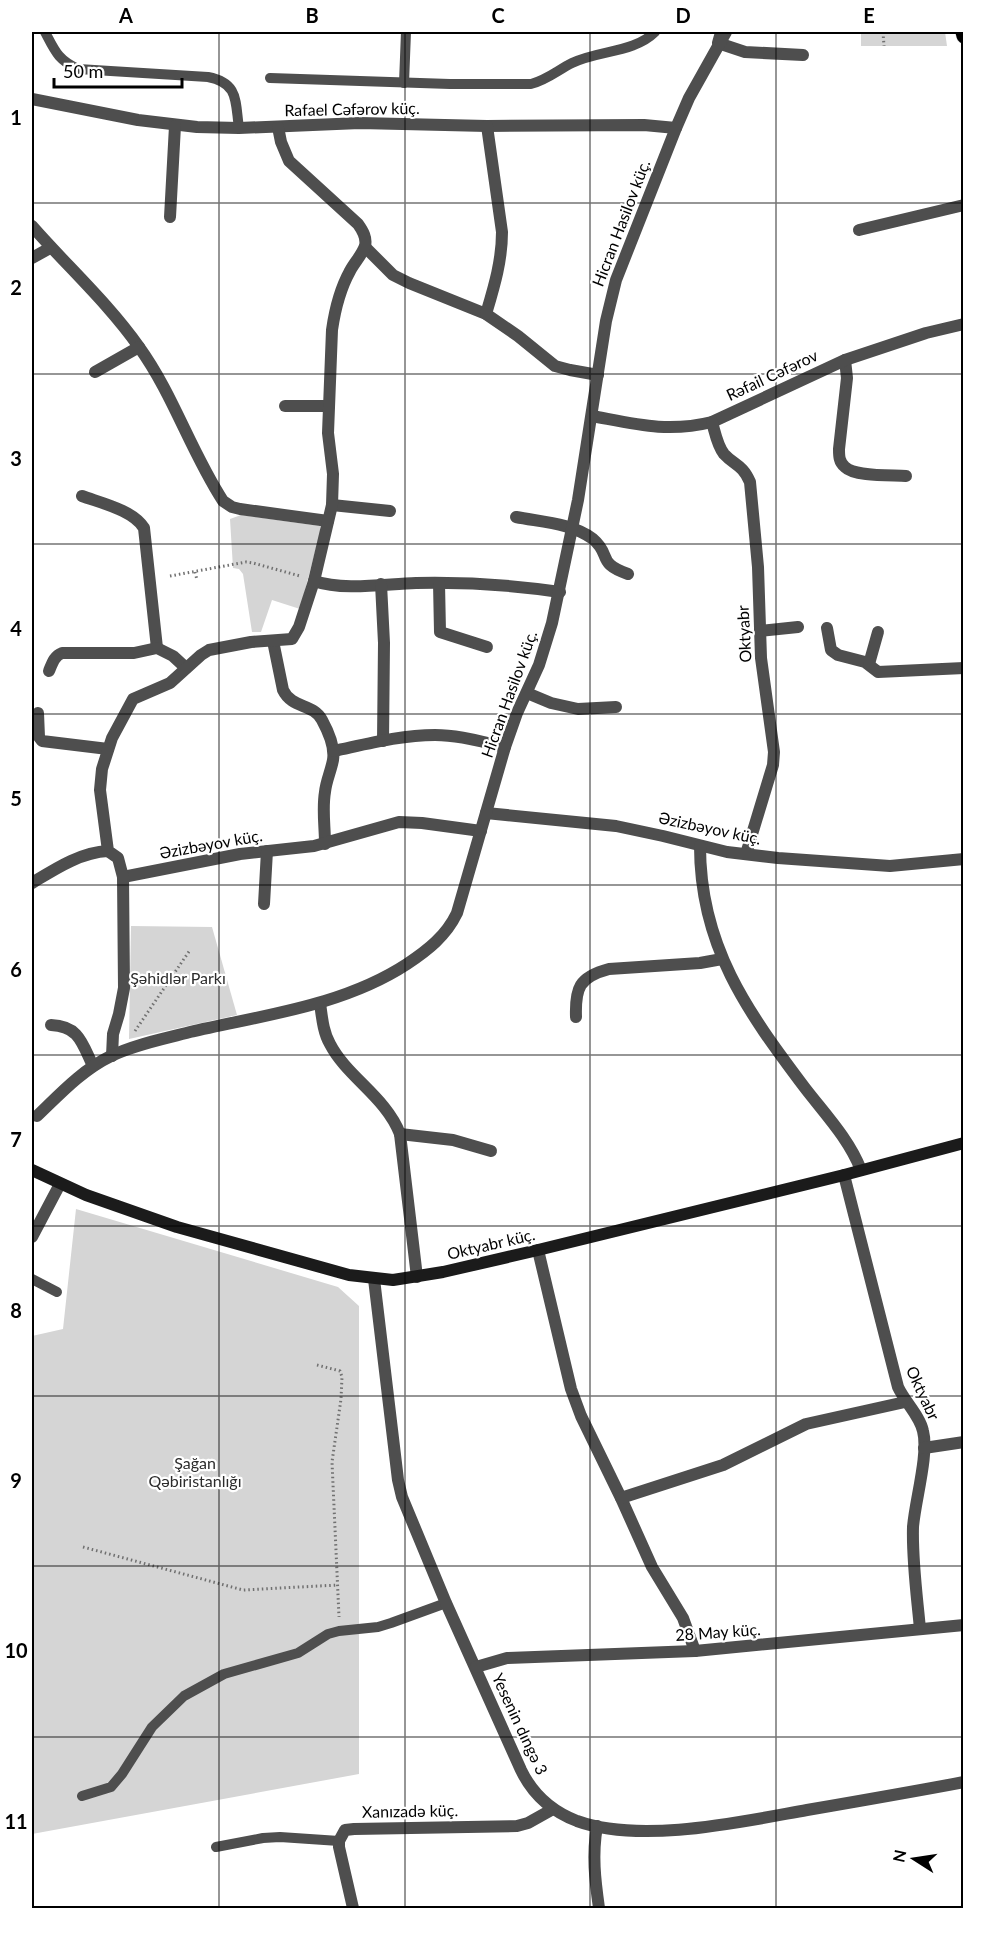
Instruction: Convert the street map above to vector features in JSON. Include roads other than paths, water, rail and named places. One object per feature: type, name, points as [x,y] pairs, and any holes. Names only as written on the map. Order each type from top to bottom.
[{"type":"street","name":"Hicran Hasilov küç.","points":[[34,1117],[80,1076],[112,1056],[164,1039],[320,1003],[385,978],[416,958],[444,934],[457,913],[514,720],[546,646],[560,592],[592,416],[606,321],[616,280],[676,128],[719,38],[726,32]]},
{"type":"street","points":[[719,38],[745,52],[803,56]]},
{"type":"street","name":"Rafael Cəfərov küç.","points":[[32,99],[175,126],[239,128],[360,123],[487,126],[644,125],[676,128]]},
{"type":"street","points":[[170,217],[175,126]]},
{"type":"street","points":[[486,314],[499,271],[502,250],[502,232],[487,126]]},
{"type":"street","points":[[278,127],[289,161],[358,225],[363,232],[365,247],[393,274],[409,283],[486,314],[555,366],[598,375]]},
{"type":"street","points":[[859,230],[963,205]]},
{"type":"street","points":[[32,226],[139,347],[153,368],[223,501],[240,509],[328,521]]},
{"type":"street","points":[[108,851],[100,790],[102,769],[108,749],[133,699],[170,683],[209,650],[251,642],[289,640],[296,635],[314,581],[332,505],[333,483],[328,443],[334,314],[344,281],[365,247]]},
{"type":"street","points":[[32,258],[50,248]]},
{"type":"street","name":"Rəfail Cəfərov","points":[[592,416],[664,428],[696,426],[712,422],[845,360],[926,333],[963,324]]},
{"type":"street","points":[[95,372],[139,347]]},
{"type":"street","points":[[845,360],[847,378],[839,459],[849,470],[906,476]]},
{"type":"street","points":[[285,406],[329,406]]},
{"type":"street","name":"Oktyabr","points":[[712,422],[723,453],[740,465],[750,482],[758,567],[761,658],[774,752],[746,854]]},
{"type":"street","points":[[82,496],[132,515],[144,528],[157,648]]},
{"type":"street","points":[[332,505],[390,511]]},
{"type":"street","points":[[516,517],[572,528],[583,533],[600,547],[608,565],[614,570],[628,574]]},
{"type":"street","points":[[314,581],[331,585],[439,584],[515,587],[560,592]]},
{"type":"street","points":[[381,584],[384,644],[383,741]]},
{"type":"street","points":[[439,584],[440,632],[487,647]]},
{"type":"street","points":[[760,631],[798,627]]},
{"type":"street","points":[[827,628],[831,650],[838,655],[858,659],[883,673],[963,668]]},
{"type":"street","points":[[869,664],[878,632]]},
{"type":"street","points":[[273,640],[286,697],[318,714],[334,751],[324,797],[325,843]]},
{"type":"street","points":[[50,671],[53,661],[62,653],[134,653],[157,648],[173,656],[186,668]]},
{"type":"street","points":[[527,693],[551,703],[578,709],[616,707]]},
{"type":"street","points":[[38,712],[39,737],[42,741],[108,749]]},
{"type":"street","points":[[334,751],[383,741],[436,735],[472,739],[505,747]]},
{"type":"street","name":"Əzizbəyov küç.","points":[[486,813],[616,826],[700,846],[746,854],[890,866],[963,860]]},
{"type":"street","name":"Əzizbəyov küç.","points":[[123,877],[240,854],[325,843],[399,822],[481,831]]},
{"type":"street","points":[[700,846],[704,895],[712,932],[722,959],[763,1030],[851,1148],[861,1170]]},
{"type":"street","points":[[32,883],[57,868],[94,853],[108,851],[118,858],[123,877],[124,987],[113,1034],[112,1056]]},
{"type":"street","points":[[264,904],[267,851]]},
{"type":"street","points":[[576,1017],[575,998],[578,990],[581,984],[597,972],[722,959]]},
{"type":"street","points":[[320,1003],[330,1044],[396,1122],[400,1134],[417,1277]]},
{"type":"street","points":[[51,1025],[73,1030],[93,1066]]},
{"type":"street","points":[[32,1128],[34,1117]]},
{"type":"street","points":[[400,1134],[453,1140],[491,1151]]},
{"type":"street","name":"Oktyabr küç.","points":[[32,1170],[125,1210],[177,1227],[349,1275],[399,1280],[538,1250],[844,1175],[963,1143]]},
{"type":"street","name":"Oktyabr","points":[[844,1175],[898,1387],[905,1402],[917,1415],[923,1431],[924,1448],[913,1529],[920,1629]]},
{"type":"street","points":[[32,1237],[60,1184]]},
{"type":"street","points":[[538,1250],[571,1389],[581,1416],[652,1567],[683,1618],[694,1651]]},
{"type":"street","name":"Yesenin dıngə 3","points":[[374,1279],[398,1480],[407,1511],[528,1784],[544,1803],[573,1819],[597,1826],[649,1830],[702,1828],[963,1782]]},
{"type":"street","points":[[621,1498],[723,1465],[806,1424],[905,1402]]},
{"type":"street","points":[[924,1448],[963,1443]]},
{"type":"street","name":"28 May küç.","points":[[476,1668],[507,1658],[694,1651],[963,1626]]},
{"type":"street","name":"Xanızadə küç.","points":[[339,1841],[345,1830],[354,1828],[516,1826],[528,1823],[553,1809]]},
{"type":"street","points":[[597,1826],[594,1867],[599,1908]]},
{"type":"street","points":[[339,1841],[353,1908]]},
{"type":"lane","points":[[45,32],[57,56],[78,69],[207,76],[225,82],[231,87],[234,96],[239,128]]},
{"type":"lane","points":[[404,83],[406,32]]},
{"type":"lane","points":[[270,78],[404,83],[531,84],[543,81],[572,63],[638,44],[654,32]]},
{"type":"lane","points":[[32,1279],[57,1292]]},
{"type":"lane","points":[[82,1796],[111,1787],[152,1727],[184,1696],[224,1674],[298,1653],[321,1637],[339,1631],[378,1627],[446,1603]]},
{"type":"lane","points":[[216,1847],[280,1837],[339,1841]]},
{"type":"park label","name":"Şəhidlər Parkı","points":[[178,978]]},
{"type":"park label","name":"Şağan Qəbiristanlığı","points":[[195,1472]]}]
